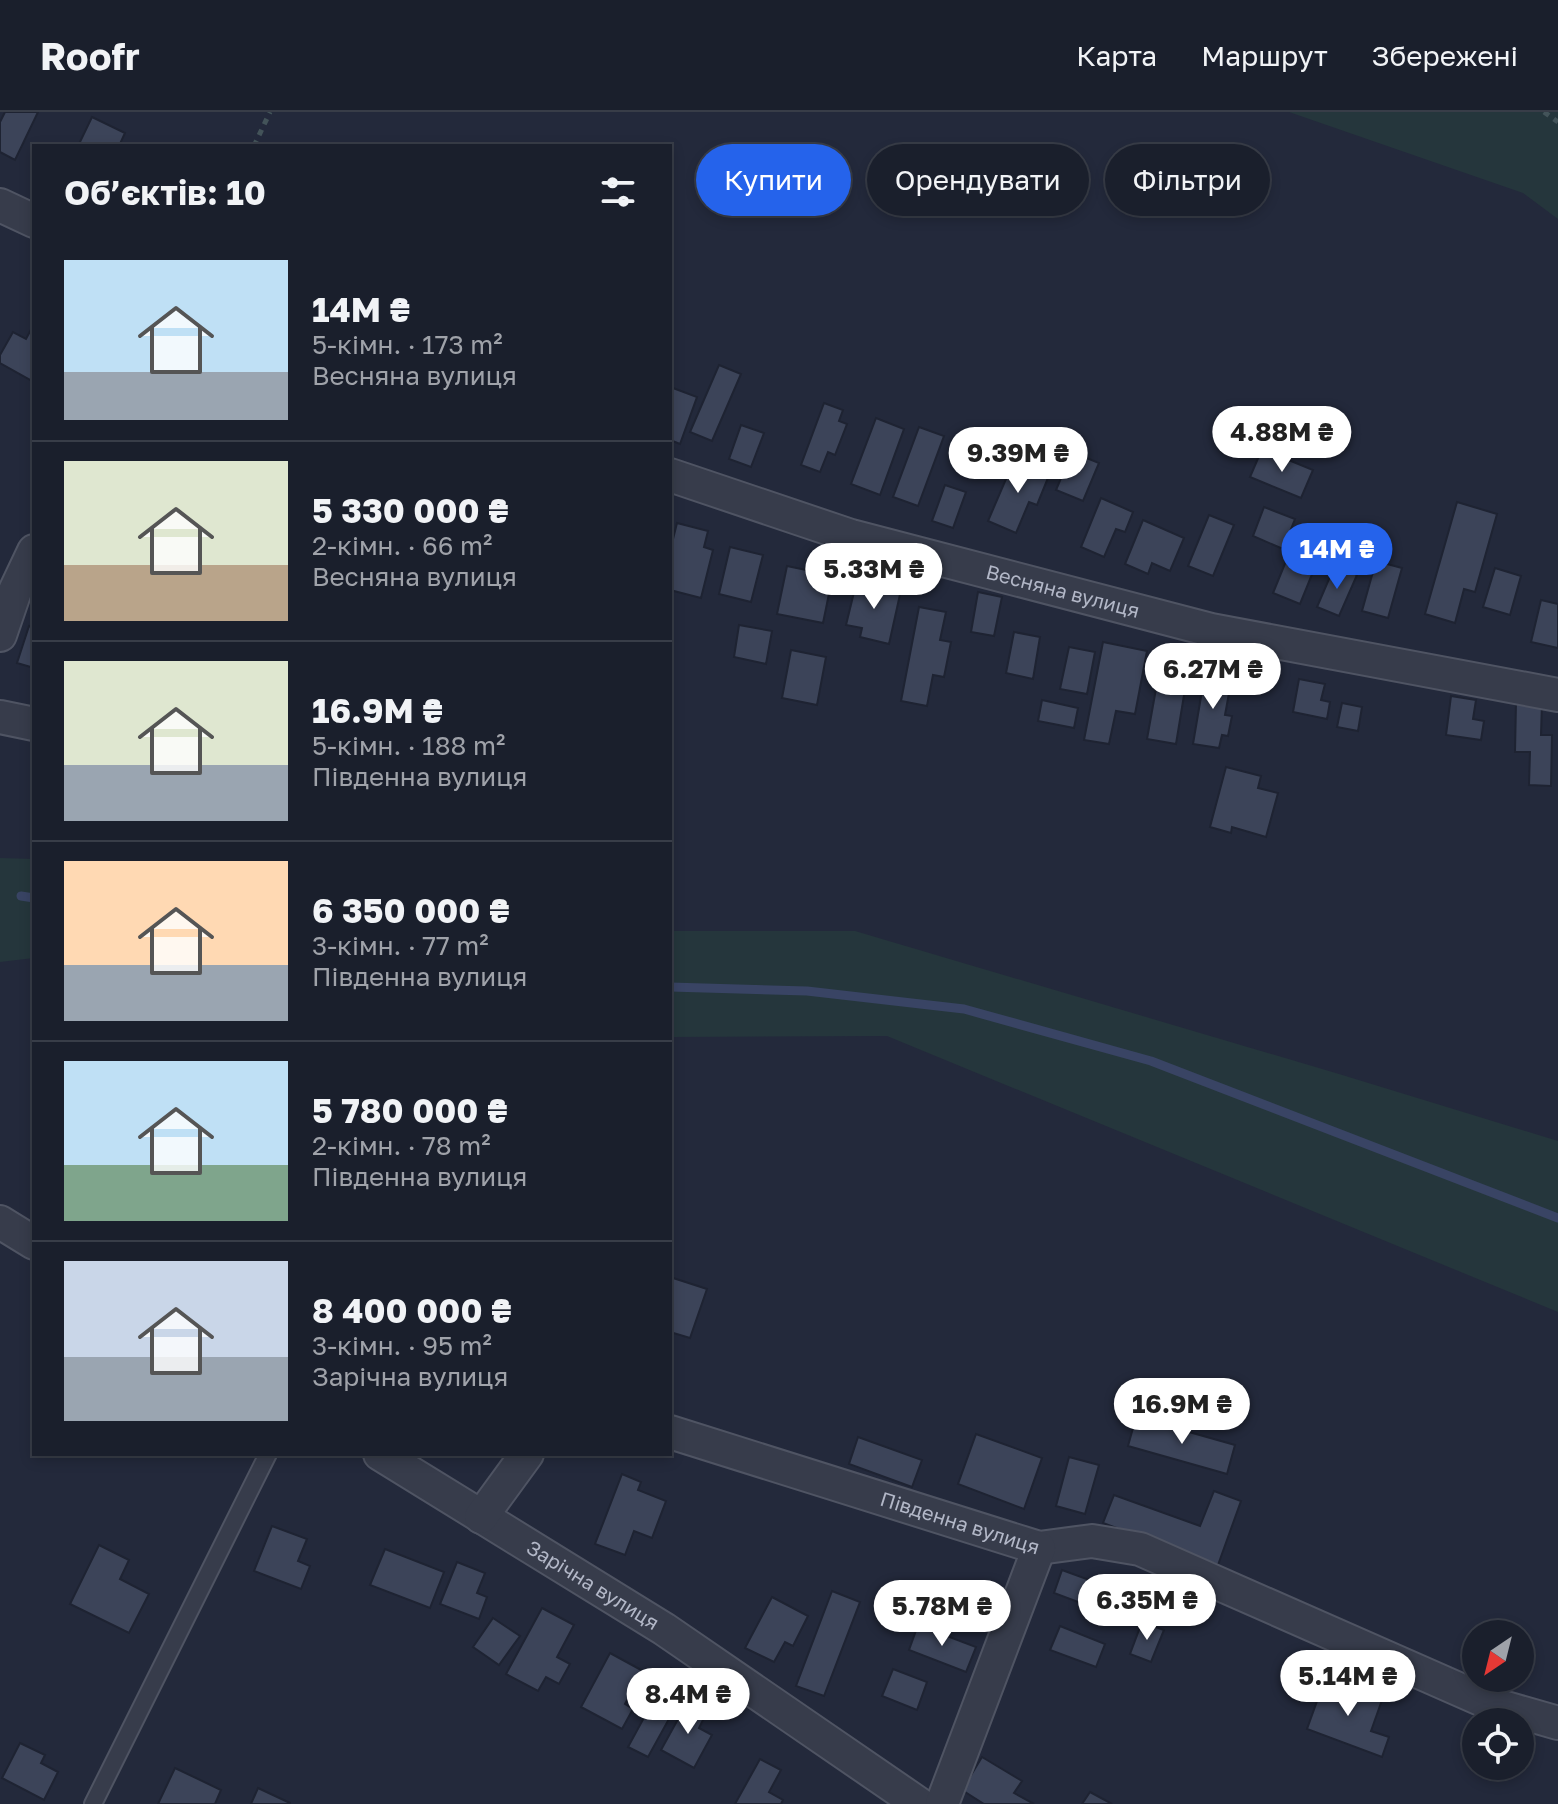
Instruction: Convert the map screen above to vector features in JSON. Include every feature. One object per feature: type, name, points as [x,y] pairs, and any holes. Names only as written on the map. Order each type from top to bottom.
[{"type":"street","points":[[0,205],[32,220]]},
{"type":"street","name":"Весняна вулиця","points":[[672,476],[851,536],[1211,630],[1558,695]]},
{"type":"street","points":[[0,635],[15,591],[32,555]]},
{"type":"street","points":[[0,717],[32,724]]},
{"type":"street","points":[[0,1222],[32,1242]]},
{"type":"street","name":"Південна вулиця","points":[[672,1433],[1039,1548],[1092,1541],[1140,1549],[1492,1704],[1558,1723]]},
{"type":"street","name":"Зарічна вулиця","points":[[383,1456],[664,1629],[919,1804]]},
{"type":"street","points":[[481,1517],[526,1456]]},
{"type":"street","points":[[942,1804],[1039,1548]]},
{"type":"lane","points":[[93,1804],[267,1456]]},
{"type":"path","points":[[255,144],[270,112]]},
{"type":"path","points":[[1544,112],[1558,122]]},
{"type":"shaded area","points":[[1289,112],[1558,112],[1558,219],[1523,193]]},
{"type":"shaded area","points":[[0,858],[32,859],[32,958],[0,962]]},
{"type":"shaded area","points":[[672,931],[855,931],[1558,1141],[1558,1312],[887,1036],[672,1037]]},
{"type":"building","points":[[5,112],[38,112],[15,160],[0,152],[0,122]]},
{"type":"building","points":[[92,117],[125,133],[120,144],[79,144]]},
{"type":"building","points":[[32,328],[32,381],[0,363],[0,355],[13,332],[26,339]]},
{"type":"building","points":[[719,365],[741,374],[712,441],[690,432]]},
{"type":"building","points":[[673,388],[697,397],[680,444],[672,441]]},
{"type":"building","points":[[824,403],[843,410],[839,421],[847,424],[835,455],[828,452],[820,472],[801,465]]},
{"type":"building","points":[[876,418],[904,429],[880,495],[851,484]]},
{"type":"building","points":[[741,425],[764,433],[751,467],[729,459]]},
{"type":"building","points":[[919,427],[944,436],[918,506],[893,497]]},
{"type":"building","points":[[1262,449],[1313,470],[1301,498],[1250,477]]},
{"type":"building","points":[[1072,452],[1099,463],[1083,501],[1056,490]]},
{"type":"building","points":[[1015,458],[1050,473],[1037,505],[1029,502],[1016,533],[988,521]]},
{"type":"building","points":[[945,485],[966,492],[953,528],[932,521]]},
{"type":"building","points":[[1101,498],[1133,512],[1125,532],[1116,529],[1104,557],[1081,547]]},
{"type":"building","points":[[1457,502],[1497,514],[1475,592],[1464,589],[1455,623],[1425,614]]},
{"type":"building","points":[[1264,507],[1295,519],[1283,549],[1253,536]]},
{"type":"building","points":[[1209,515],[1234,525],[1213,576],[1188,566]]},
{"type":"building","points":[[1143,520],[1184,538],[1170,571],[1152,563],[1148,574],[1125,564]]},
{"type":"building","points":[[677,523],[708,531],[704,547],[713,550],[701,598],[672,591],[672,543]]},
{"type":"building","points":[[1299,529],[1326,540],[1300,604],[1273,593]]},
{"type":"building","points":[[730,547],[763,555],[751,602],[719,594]]},
{"type":"building","points":[[1376,561],[1402,568],[1388,618],[1362,611]]},
{"type":"building","points":[[1335,565],[1357,575],[1339,616],[1317,607]]},
{"type":"building","points":[[787,566],[811,571],[809,580],[831,584],[823,623],[777,614]]},
{"type":"building","points":[[1495,568],[1521,576],[1510,615],[1483,607]]},
{"type":"building","points":[[857,580],[901,590],[889,644],[860,637],[862,628],[846,625]]},
{"type":"building","points":[[978,592],[1002,597],[994,636],[971,632]]},
{"type":"building","points":[[1541,600],[1558,604],[1558,648],[1531,642]]},
{"type":"building","points":[[919,607],[946,612],[940,640],[951,642],[944,677],[933,675],[927,706],[901,701]]},
{"type":"building","points":[[739,625],[772,631],[766,664],[734,657]]},
{"type":"building","points":[[29,626],[32,627],[32,667],[17,663]]},
{"type":"building","points":[[1014,632],[1040,637],[1033,679],[1006,673]]},
{"type":"building","points":[[1103,642],[1147,651],[1135,714],[1116,711],[1109,744],[1084,740]]},
{"type":"building","points":[[1069,647],[1095,652],[1087,694],[1060,689]]},
{"type":"building","points":[[791,650],[826,657],[817,705],[782,698]]},
{"type":"building","points":[[1159,672],[1187,677],[1176,744],[1147,739]]},
{"type":"building","points":[[1205,673],[1232,677],[1225,715],[1232,716],[1228,736],[1222,735],[1219,748],[1193,744]]},
{"type":"building","points":[[1299,679],[1325,684],[1321,700],[1330,702],[1327,719],[1293,712]]},
{"type":"building","points":[[1451,696],[1476,700],[1473,719],[1484,721],[1481,740],[1446,735]]},
{"type":"building","points":[[1042,700],[1078,708],[1074,728],[1038,721]]},
{"type":"building","points":[[1516,702],[1542,703],[1541,735],[1552,735],[1551,786],[1529,785],[1530,752],[1515,752]]},
{"type":"building","points":[[1342,703],[1362,707],[1358,731],[1337,727]]},
{"type":"building","points":[[1226,767],[1261,776],[1258,788],[1278,793],[1266,837],[1232,827],[1231,833],[1210,827]]},
{"type":"building","points":[[672,1278],[707,1289],[690,1338],[672,1333]]},
{"type":"building","points":[[1136,1417],[1235,1445],[1227,1474],[1128,1446]]},
{"type":"building","points":[[976,1434],[1042,1458],[1024,1509],[958,1484]]},
{"type":"building","points":[[858,1437],[922,1460],[912,1487],[849,1464]]},
{"type":"building","points":[[1069,1457],[1099,1465],[1085,1514],[1056,1506]]},
{"type":"building","points":[[622,1474],[641,1482],[638,1490],[666,1501],[652,1538],[634,1531],[625,1555],[595,1544]]},
{"type":"building","points":[[1214,1491],[1241,1501],[1218,1565],[1103,1523],[1114,1495],[1200,1526]]},
{"type":"building","points":[[272,1526],[307,1539],[298,1561],[310,1566],[301,1589],[254,1571]]},
{"type":"building","points":[[99,1545],[129,1560],[120,1579],[149,1594],[129,1633],[70,1604]]},
{"type":"building","points":[[385,1549],[444,1572],[430,1608],[370,1585]]},
{"type":"building","points":[[457,1562],[485,1573],[477,1593],[487,1597],[479,1619],[440,1604]]},
{"type":"building","points":[[1062,1570],[1095,1582],[1086,1605],[1054,1593]]},
{"type":"building","points":[[832,1591],[860,1602],[824,1696],[796,1686]]},
{"type":"building","points":[[772,1597],[808,1616],[793,1646],[785,1642],[774,1662],[745,1648]]},
{"type":"building","points":[[542,1608],[574,1625],[557,1657],[570,1664],[559,1684],[546,1677],[538,1691],[506,1674]]},
{"type":"building","points":[[493,1618],[520,1636],[499,1665],[473,1647]]},
{"type":"building","points":[[1142,1622],[1164,1630],[1151,1662],[1130,1654]]},
{"type":"building","points":[[918,1625],[976,1647],[966,1672],[909,1650]]},
{"type":"building","points":[[1060,1626],[1105,1644],[1096,1667],[1050,1650]]},
{"type":"building","points":[[610,1653],[643,1671],[625,1704],[633,1709],[622,1729],[581,1707]]},
{"type":"building","points":[[671,1668],[691,1679],[648,1757],[628,1747]]},
{"type":"building","points":[[893,1669],[927,1682],[917,1710],[882,1696]]},
{"type":"building","points":[[1325,1679],[1382,1700],[1371,1731],[1389,1737],[1382,1757],[1307,1729]]},
{"type":"building","points":[[688,1701],[707,1712],[699,1728],[712,1735],[694,1768],[661,1750]]},
{"type":"building","points":[[20,1743],[45,1755],[41,1763],[58,1772],[44,1800],[2,1778]]},
{"type":"building","points":[[982,1757],[1022,1781],[1014,1793],[1034,1804],[984,1804],[962,1790]]},
{"type":"building","points":[[760,1759],[781,1770],[769,1792],[783,1800],[781,1804],[735,1804]]},
{"type":"building","points":[[175,1768],[221,1790],[215,1804],[158,1804]]},
{"type":"building","points":[[258,1788],[290,1803],[290,1804],[251,1804]]},
{"type":"building","points":[[1090,1792],[1112,1804],[1082,1804]]},
{"type":"waterway","points":[[21,896],[32,898]]},
{"type":"waterway","points":[[672,987],[807,991],[964,1009],[1151,1061],[1558,1218]]}]
